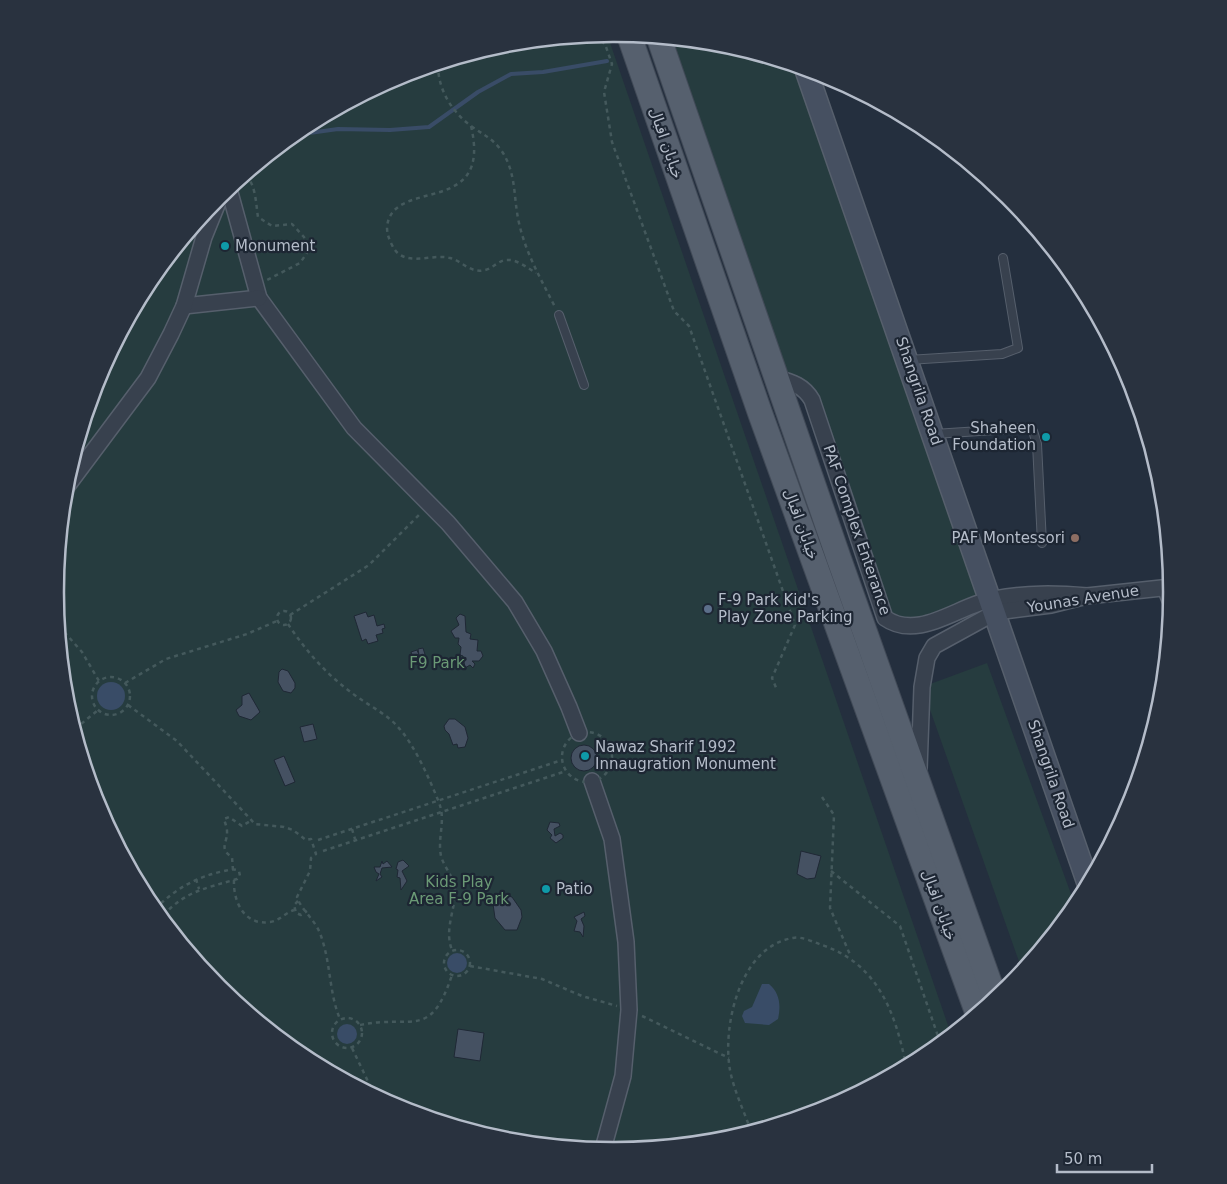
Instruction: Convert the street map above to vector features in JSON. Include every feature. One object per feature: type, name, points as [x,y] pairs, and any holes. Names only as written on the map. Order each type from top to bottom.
[{"type":"main road","name":"خیابان اقبال","points":[[632,43],[764,422],[975,1006]]},
{"type":"main road","name":"خیابان اقبال","points":[[661,45],[919,786],[992,990]]},
{"type":"street","name":"Shangrila Road","points":[[809,79],[994,605],[1085,873]]},
{"type":"street","points":[[231,197],[258,293],[354,428],[430,505],[515,602],[544,651],[569,707],[578,733]]},
{"type":"street","points":[[78,471],[148,378],[184,306],[204,237],[212,217]]},
{"type":"street","points":[[184,306],[258,293]]},
{"type":"street","name":"PAF Complex Enterance","points":[[777,378],[792,382],[807,391],[812,400],[885,618],[895,625],[907,626],[1046,592],[1087,596]]},
{"type":"street","name":"Younas Avenue","points":[[1087,596],[1163,589]]},
{"type":"street","points":[[919,786],[920,712],[927,658],[934,646],[994,605]]},
{"type":"street","points":[[592,781],[612,839],[626,942],[629,1010],[623,1076],[605,1142]]},
{"type":"lane","points":[[908,360],[1002,354],[1018,348],[1003,258]]},
{"type":"lane","points":[[559,315],[584,385]]},
{"type":"lane","points":[[934,434],[1024,428],[1033,432],[1037,444],[1042,543]]},
{"type":"path","points":[[603,43],[612,64],[604,92],[612,142],[674,311],[689,326],[795,625],[772,678],[777,690]]},
{"type":"path","points":[[439,71],[440,84],[446,100],[471,126],[488,135],[500,149],[509,164],[514,178],[518,221],[536,273],[559,315]]},
{"type":"path","points":[[471,126],[476,147],[474,159],[468,173],[448,191],[407,201],[392,213],[388,220],[387,233],[394,249],[399,255],[411,259],[448,257],[457,260],[471,270],[478,271],[510,260],[536,273]]},
{"type":"path","points":[[249,181],[258,217],[272,226],[292,224],[304,237],[307,253],[300,263],[279,272],[258,293]]},
{"type":"path","points":[[430,505],[369,565],[290,615],[288,624],[321,667],[353,694],[398,726],[413,750],[442,812],[440,852],[455,887],[448,933],[452,950]]},
{"type":"path","points":[[277,621],[278,614],[282,611],[290,615]]},
{"type":"path","points":[[277,621],[282,625],[288,624]]},
{"type":"path","points":[[125,684],[166,659],[246,634],[277,621]]},
{"type":"path","points":[[66,633],[82,652],[99,681]]},
{"type":"path","points":[[104,678],[115,678],[125,684],[130,694],[128,705],[124,710],[112,715],[106,715],[98,710],[92,697],[99,681],[104,678]]},
{"type":"path","points":[[128,705],[177,741],[252,820],[261,826],[275,824],[293,830],[306,840],[310,839],[316,854],[311,858],[310,872],[296,894],[298,901],[318,928],[324,945],[333,999],[340,1020]]},
{"type":"path","points":[[81,724],[98,710]]},
{"type":"path","points":[[593,732],[606,740],[612,754],[609,768],[599,779],[592,781],[578,780],[566,771],[562,760],[566,744],[578,733],[593,732]]},
{"type":"path","points":[[318,840],[562,760]]},
{"type":"path","points":[[323,851],[566,771]]},
{"type":"path","points":[[822,797],[834,814],[830,908],[851,958]]},
{"type":"path","points":[[233,870],[232,857],[224,849],[228,831],[224,819],[230,817],[242,826],[252,820]]},
{"type":"path","points":[[352,829],[356,840]]},
{"type":"path","points":[[161,903],[176,890],[196,880],[238,870],[240,874],[238,878],[200,889],[180,900],[167,912]]},
{"type":"path","points":[[831,872],[900,926],[938,1035]]},
{"type":"path","points":[[196,880],[200,889]]},
{"type":"path","points":[[234,880],[234,889],[240,908],[252,920],[269,922],[294,910]]},
{"type":"path","points":[[298,901],[294,905],[294,910],[298,915],[307,911]]},
{"type":"path","points":[[749,1125],[733,1082],[729,1058],[730,1024],[735,998],[754,963],[769,950],[795,937],[829,947],[851,958],[873,981],[887,1002],[899,1036],[904,1058]]},
{"type":"path","points":[[452,950],[464,952],[469,958],[470,966]]},
{"type":"path","points":[[452,950],[446,956],[444,965],[452,975]]},
{"type":"path","points":[[470,966],[542,980],[582,996],[629,1010],[729,1058]]},
{"type":"path","points":[[452,975],[461,975],[470,966]]},
{"type":"path","points":[[360,1026],[384,1021],[415,1022],[425,1019],[443,1002],[452,975]]},
{"type":"path","points":[[350,1018],[360,1026],[361,1038],[352,1048],[341,1048],[333,1041],[333,1026],[340,1020],[350,1018]]},
{"type":"path","points":[[352,1048],[370,1085]]},
{"type":"green space","name":"F9 Park","points":[[610,42],[949,1027],[919,1049],[857,1085],[824,1100],[790,1112],[756,1123],[721,1131],[685,1137],[614,1142],[542,1137],[506,1131],[471,1123],[403,1100],[370,1085],[308,1049],[279,1028],[225,981],[178,927],[157,897],[138,867],[106,802],[93,769],[75,699],[65,628],[64,592],[65,556],[75,485],[93,415],[106,382],[138,317],[157,287],[178,257],[225,203],[279,156],[308,135],[370,99],[403,84],[471,61],[506,53],[542,47]]},
{"type":"green space","points":[[661,45],[721,53],[756,61],[809,79],[992,599],[895,625],[812,400],[777,378]]},
{"type":"green space","points":[[987,663],[1071,895],[1049,927],[1019,962],[922,687]]},
{"type":"water","points":[[111,682],[121,686],[125,696],[121,706],[111,710],[101,706],[97,696],[101,686]]},
{"type":"water","points":[[457,953],[464,956],[467,963],[464,970],[457,973],[450,970],[447,963],[450,956]]},
{"type":"water","points":[[762,984],[769,984],[775,991],[779,1005],[778,1019],[769,1025],[745,1023],[742,1016],[744,1011],[752,1007]]},
{"type":"water","points":[[347,1024],[354,1027],[357,1034],[354,1041],[347,1044],[340,1041],[337,1034],[340,1027]]},
{"type":"building","points":[[366,612],[368,617],[374,615],[377,626],[384,624],[385,628],[382,629],[383,633],[376,635],[378,641],[368,644],[366,639],[362,641],[354,616]]},
{"type":"building","points":[[460,614],[465,616],[466,632],[471,634],[470,639],[478,640],[477,651],[481,651],[483,656],[479,661],[472,661],[475,664],[473,668],[470,665],[465,668],[463,656],[460,655],[459,638],[455,638],[451,631],[459,625],[456,618]]},
{"type":"building","points":[[423,648],[427,661],[423,663],[421,658],[422,663],[416,665],[411,652],[417,650],[419,655],[418,649]]},
{"type":"building","points":[[282,669],[288,671],[295,683],[295,688],[291,693],[283,691],[278,682],[279,672]]},
{"type":"building","points":[[249,693],[260,712],[251,720],[239,716],[236,710],[242,705],[242,696]]},
{"type":"building","points":[[449,719],[455,719],[465,727],[468,738],[465,747],[458,748],[457,744],[453,745],[444,726]]},
{"type":"building","points":[[313,724],[317,739],[304,742],[300,727]]},
{"type":"building","points":[[584,745],[593,749],[597,758],[593,767],[584,771],[575,767],[571,758],[575,749]]},
{"type":"building","points":[[284,756],[295,782],[285,786],[274,760]]},
{"type":"building","points":[[550,822],[559,823],[560,826],[554,829],[555,836],[560,833],[563,835],[563,838],[556,843],[550,838],[552,835],[547,830]]},
{"type":"building","points":[[801,851],[821,856],[815,878],[807,879],[797,874]]},
{"type":"building","points":[[403,860],[409,866],[402,871],[407,881],[401,890],[400,878],[397,877],[398,870],[396,869],[398,862]]},
{"type":"building","points":[[382,861],[383,864],[387,861],[392,867],[382,868],[380,874],[382,877],[376,881],[379,874],[374,867],[380,867]]},
{"type":"building","name":"Patio","points":[[546,884],[551,889],[546,894],[541,889]]},
{"type":"building","points":[[501,894],[512,897],[521,910],[522,917],[517,930],[505,930],[495,918],[494,899]]},
{"type":"building","points":[[584,912],[585,916],[581,919],[584,926],[583,937],[580,932],[574,931],[577,921],[574,917]]},
{"type":"building","points":[[458,1029],[484,1033],[480,1061],[454,1057]]},
{"type":"waterway","points":[[312,133],[338,129],[390,130],[429,127],[478,92],[511,74],[543,72],[607,61]]},
{"type":"place","name":"Monument","points":[[225,246]]},
{"type":"place","name":"Shaheen Foundation","points":[[1046,437]]},
{"type":"place","name":"PAF Montessori","points":[[1075,538]]},
{"type":"place","name":"F-9 Park Kid's Play Zone Parking","points":[[708,609]]},
{"type":"place","name":"Nawaz Sharif 1992 Innaugration Monument","points":[[585,756]]},
{"type":"place","name":"Patio","points":[[546,889]]},
{"type":"park label","name":"Kids Play Area F-9 Park","points":[[459,890]]}]
